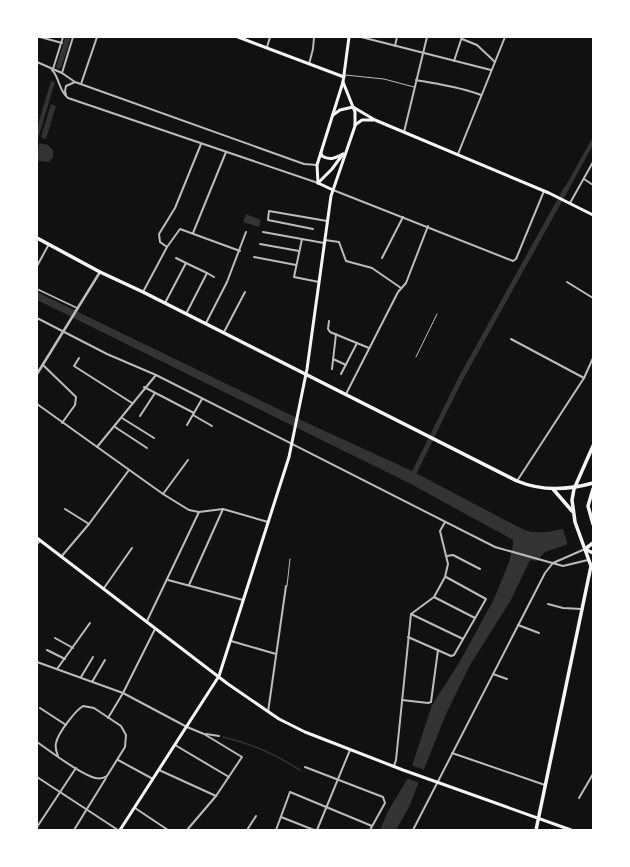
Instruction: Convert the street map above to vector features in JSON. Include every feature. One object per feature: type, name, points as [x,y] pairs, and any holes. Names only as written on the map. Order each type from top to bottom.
[{"type":"main road","points":[[238,37],[344,76]]},
{"type":"main road","points":[[318,183],[317,165],[343,82],[350,37]]},
{"type":"main road","points":[[119,830],[135,808],[219,676],[293,444],[306,376],[327,221],[333,190],[344,153],[355,126],[356,118],[353,107],[343,82]]},
{"type":"main road","points":[[331,118],[340,110],[353,107],[375,120],[558,197],[593,215]]},
{"type":"main road","points":[[355,126],[362,120],[375,120]]},
{"type":"main road","points":[[321,151],[322,156],[332,160],[344,153]]},
{"type":"main road","points":[[318,183],[332,169],[344,153]]},
{"type":"main road","points":[[318,183],[333,190]]},
{"type":"main road","points":[[37,238],[100,272],[165,303],[306,376],[517,481],[534,486],[553,488],[574,488],[593,483]]},
{"type":"main road","points":[[536,830],[592,567],[588,560],[575,522],[572,500],[574,488],[593,446]]},
{"type":"main road","points":[[553,488],[573,512]]},
{"type":"main road","points":[[593,489],[588,501],[593,524]]},
{"type":"main road","points":[[39,540],[268,712],[300,730],[425,778],[571,830]]},
{"type":"main road","points":[[585,549],[593,543]]},
{"type":"main road","points":[[585,549],[593,553]]},
{"type":"street","points":[[40,37],[62,43]]},
{"type":"street","points":[[52,69],[64,37]]},
{"type":"street","points":[[62,73],[73,37]]},
{"type":"street","points":[[81,84],[98,37]]},
{"type":"street","points":[[266,48],[270,37]]},
{"type":"street","points":[[309,64],[313,49],[314,37]]},
{"type":"street","points":[[361,37],[492,70]]},
{"type":"street","points":[[395,46],[397,37]]},
{"type":"street","points":[[404,132],[427,37]]},
{"type":"street","points":[[458,154],[505,37]]},
{"type":"street","points":[[454,61],[462,38],[476,45],[495,62]]},
{"type":"street","points":[[37,62],[62,73],[75,82],[304,164],[317,165]]},
{"type":"street","points":[[52,69],[57,76],[62,92],[68,98],[318,183]]},
{"type":"street","points":[[416,80],[453,88],[461,87],[481,95]]},
{"type":"street","points":[[68,98],[65,93],[66,86],[75,82]]},
{"type":"street","points":[[167,247],[158,240],[159,234],[175,208],[201,144]]},
{"type":"street","points":[[193,233],[226,152]]},
{"type":"street","points":[[570,203],[593,162]]},
{"type":"street","points":[[583,179],[593,185]]},
{"type":"street","points":[[333,190],[515,260],[544,191]]},
{"type":"street","points":[[313,229],[268,220],[269,212],[327,221]]},
{"type":"street","points":[[382,258],[403,217]]},
{"type":"street","points":[[346,395],[401,288],[406,283],[428,226]]},
{"type":"street","points":[[143,292],[167,247],[180,229],[240,251]]},
{"type":"street","points":[[205,324],[227,282],[246,232]]},
{"type":"street","points":[[263,232],[324,242],[339,242],[346,261],[372,268],[401,288]]},
{"type":"street","points":[[302,239],[294,277],[319,282]]},
{"type":"street","points":[[37,266],[49,244]]},
{"type":"street","points":[[260,244],[299,251]]},
{"type":"street","points":[[254,257],[296,265]]},
{"type":"street","points":[[176,258],[214,277]]},
{"type":"street","points":[[165,303],[186,263]]},
{"type":"street","points":[[37,374],[79,309],[100,272]]},
{"type":"street","points":[[186,314],[207,273]]},
{"type":"street","points":[[567,282],[593,298]]},
{"type":"street","points":[[37,289],[79,309]]},
{"type":"street","points":[[224,333],[245,292]]},
{"type":"street","points":[[37,318],[107,354],[156,375],[495,547],[568,566],[588,560]]},
{"type":"street","points":[[329,322],[329,331],[369,348]]},
{"type":"street","points":[[332,369],[336,334]]},
{"type":"street","points":[[511,339],[584,378]]},
{"type":"street","points":[[341,374],[357,343]]},
{"type":"street","points":[[79,358],[74,366],[132,403]]},
{"type":"street","points":[[517,481],[584,378],[593,358]]},
{"type":"street","points":[[333,359],[346,365]]},
{"type":"street","points":[[43,365],[76,397],[75,406],[62,423]]},
{"type":"street","points":[[97,447],[115,427],[144,387],[156,375]]},
{"type":"street","points":[[144,387],[194,414],[212,426]]},
{"type":"street","points":[[140,416],[155,392]]},
{"type":"street","points":[[188,425],[202,399]]},
{"type":"street","points":[[37,404],[163,494],[189,510],[199,512],[223,510],[269,523]]},
{"type":"street","points":[[122,418],[154,438]]},
{"type":"street","points":[[115,427],[147,448]]},
{"type":"street","points":[[163,494],[188,460]]},
{"type":"street","points":[[62,557],[89,524],[129,470]]},
{"type":"street","points":[[65,509],[89,524]]},
{"type":"street","points":[[189,586],[223,510]]},
{"type":"street","points":[[147,621],[168,580],[199,512]]},
{"type":"street","points":[[394,766],[396,760],[411,614],[434,598],[445,577],[448,564],[440,530],[444,522]]},
{"type":"street","points":[[37,544],[39,540]]},
{"type":"street","points":[[104,588],[132,548]]},
{"type":"street","points":[[413,830],[436,782],[545,573],[553,563],[585,549]]},
{"type":"street","points":[[447,556],[452,555],[480,569]]},
{"type":"street","points":[[408,637],[452,656],[486,598],[445,577]]},
{"type":"street","points":[[168,580],[244,600]]},
{"type":"street","points":[[268,712],[286,586]]},
{"type":"street","points":[[434,598],[475,618]]},
{"type":"street","points":[[548,604],[563,608],[582,609]]},
{"type":"street","points":[[411,614],[462,639]]},
{"type":"street","points":[[58,669],[90,623]]},
{"type":"street","points":[[518,625],[539,633]]},
{"type":"street","points":[[108,718],[123,693],[156,627]]},
{"type":"street","points":[[55,638],[73,648]]},
{"type":"street","points":[[231,641],[276,654]]},
{"type":"street","points":[[47,650],[65,659]]},
{"type":"street","points":[[402,700],[430,702],[438,650]]},
{"type":"street","points":[[81,678],[92,657]]},
{"type":"street","points":[[92,682],[105,660]]},
{"type":"street","points":[[37,662],[123,693],[187,727],[204,734],[242,757],[216,796],[187,830]]},
{"type":"street","points":[[493,674],[507,679]]},
{"type":"street","points":[[58,756],[56,742],[76,711],[83,706],[94,708],[121,726],[126,735],[125,747],[118,760],[74,830]]},
{"type":"street","points":[[40,708],[66,725]]},
{"type":"street","points":[[204,734],[218,736]]},
{"type":"street","points":[[37,742],[91,777],[102,778],[107,776]]},
{"type":"street","points":[[175,745],[229,778]]},
{"type":"street","points":[[281,817],[316,830],[350,750]]},
{"type":"street","points":[[452,753],[546,785]]},
{"type":"street","points":[[118,760],[153,780]]},
{"type":"street","points":[[304,767],[385,799],[385,803],[370,830]]},
{"type":"street","points":[[37,827],[76,768]]},
{"type":"street","points":[[159,770],[216,796]]},
{"type":"street","points":[[579,798],[593,774]]},
{"type":"street","points":[[37,777],[119,830]]},
{"type":"street","points":[[276,830],[290,792],[372,826]]},
{"type":"street","points":[[135,808],[168,830]]},
{"type":"street","points":[[247,830],[256,816]]},
{"type":"lane","points":[[344,76],[384,79],[415,87]]},
{"type":"lane","points":[[416,357],[437,314]]},
{"type":"lane","points":[[592,567],[593,558]]},
{"type":"lane","points":[[286,586],[290,559]]},
{"type":"shaded area","points":[[51,81],[55,82],[37,142],[37,128]]},
{"type":"shaded area","points":[[51,104],[56,106],[46,139],[41,137]]},
{"type":"shaded area","points":[[593,137],[593,145],[565,196],[561,194]]},
{"type":"shaded area","points":[[39,143],[48,145],[53,150],[53,157],[49,162],[37,161]]},
{"type":"shaded area","points":[[246,214],[261,220],[259,227],[243,222]]},
{"type":"shaded area","points":[[37,292],[303,421],[412,471],[524,530],[532,532],[550,531],[567,528],[593,520],[593,536],[545,552],[537,561],[530,560],[511,600],[470,665],[446,714],[409,807],[396,830],[380,830],[388,811],[408,778],[432,705],[459,663],[494,599],[509,562],[513,540],[409,483],[37,300]]},
{"type":"pier","points":[[593,518],[593,538],[568,546],[562,526]]},
{"type":"pier","points":[[411,765],[425,770],[420,783],[406,778]]},
{"type":"waterway","points":[[59,66],[68,37]]},
{"type":"waterway","points":[[412,477],[461,378],[566,189]]},
{"type":"waterway","points":[[223,737],[263,750],[300,770]]}]
